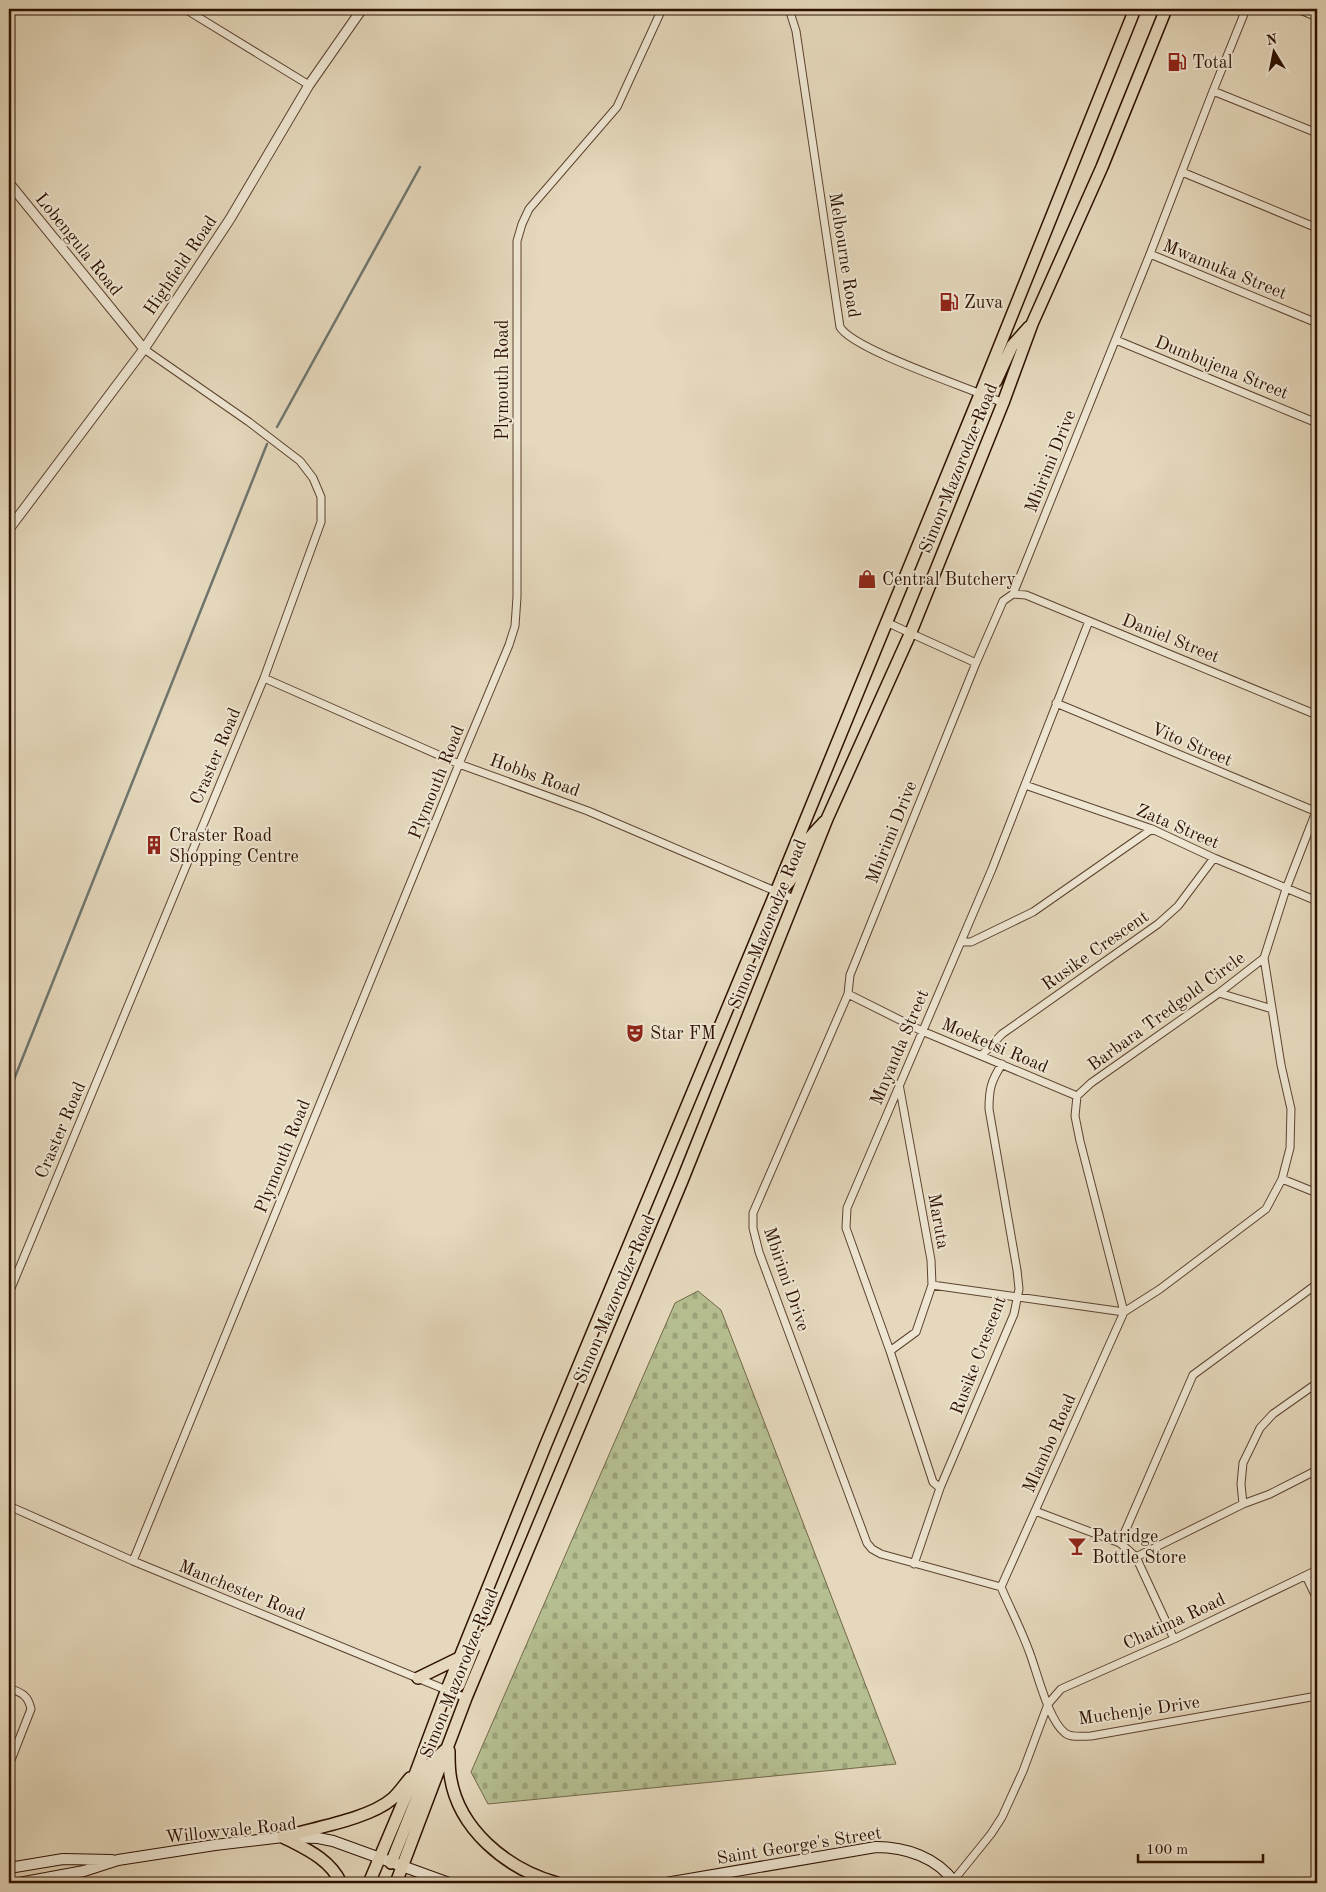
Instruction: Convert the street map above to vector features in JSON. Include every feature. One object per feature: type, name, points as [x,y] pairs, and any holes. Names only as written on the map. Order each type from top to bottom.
[{"type":"highway","name":"Simon Mazorodze Road","points":[[369,1883],[416,1772],[447,1689],[546,1444],[776,892],[1135,9]]},
{"type":"highway","name":"Simon Mazorodze Road","points":[[396,1883],[466,1698],[682,1180],[828,819],[911,632],[1003,402],[1032,324],[1102,167],[1166,9]]},
{"type":"highway","points":[[980,392],[996,381],[1012,346],[1032,324]]},
{"type":"highway","points":[[776,892],[785,887],[792,879],[806,843],[828,819]]},
{"type":"highway","points":[[447,1689],[459,1685],[474,1648],[496,1625]]},
{"type":"highway","points":[[418,1678],[461,1657]]},
{"type":"highway","points":[[391,1862],[431,1763],[448,1747]]},
{"type":"highway","points":[[448,1747],[450,1775],[454,1792],[461,1810],[478,1835],[511,1863],[530,1874],[557,1883]]},
{"type":"highway","points":[[283,1837],[362,1815],[380,1807],[392,1799],[416,1772]]},
{"type":"highway","points":[[283,1837],[316,1854],[328,1863],[337,1874],[341,1883]]},
{"type":"main road","name":"Willowvale Road","points":[[19,1883],[84,1871],[118,1860],[283,1837],[318,1838],[332,1841],[403,1867]]},
{"type":"main road","name":"Saint George's Street","points":[[666,1883],[876,1847],[895,1847],[916,1854],[936,1864],[954,1882]]},
{"type":"main road","name":"Willowvale Road","points":[[9,1868],[63,1859],[118,1860]]},
{"type":"main road","points":[[403,1867],[449,1883]]},
{"type":"street","points":[[185,9],[309,85]]},
{"type":"street","name":"Highfield Road","points":[[9,529],[144,349],[230,219],[309,85],[362,9]]},
{"type":"street","name":"Plymouth Road","points":[[133,1561],[509,645],[515,626],[517,597],[517,240],[522,224],[529,209],[622,100],[662,9]]},
{"type":"street","name":"Melbourne Road","points":[[789,9],[796,31],[840,327],[849,338],[874,351],[1003,402]]},
{"type":"street","name":"Mbirimi Drive","points":[[1001,1587],[881,1554],[872,1549],[867,1543],[762,1261],[753,1228],[753,1213],[848,994],[850,974],[976,663],[1003,601],[1012,594],[1116,340],[1246,9]]},
{"type":"street","points":[[1298,9],[1317,17]]},
{"type":"street","points":[[1213,90],[1317,133]]},
{"type":"street","points":[[1182,172],[1317,228]]},
{"type":"street","name":"Lobengula Road","points":[[9,183],[144,349]]},
{"type":"street","name":"Mwamuka Street","points":[[1150,254],[1317,323]]},
{"type":"street","name":"Dumbujena Street","points":[[1116,340],[1317,423]]},
{"type":"street","name":"Craster Road","points":[[9,1293],[264,678],[321,522],[321,498],[313,478],[300,461],[249,422],[144,349]]},
{"type":"street","name":"Daniel Street","points":[[1012,594],[1026,595],[1317,714]]},
{"type":"street","name":"Mnyanda Street","points":[[940,1488],[933,1482],[890,1351],[846,1228],[847,1208],[961,942],[1089,621]]},
{"type":"street","points":[[886,622],[976,663]]},
{"type":"street","name":"Hobbs Road","points":[[264,678],[459,764],[588,811],[796,900]]},
{"type":"street","name":"Vito Street","points":[[1056,703],[1317,811]]},
{"type":"street","name":"Zata Street","points":[[1025,785],[1152,829],[1214,858],[1317,901]]},
{"type":"street","points":[[1264,958],[1286,889],[1317,811]]},
{"type":"street","points":[[961,942],[971,942],[1033,912],[1152,829]]},
{"type":"street","name":"Rusike Crescent","points":[[982,1055],[1002,1034],[1158,924],[1178,906],[1214,858]]},
{"type":"street","name":"Barbara Tredgold Circle","points":[[1077,1096],[1091,1083],[1219,993],[1264,958],[1291,1109],[1290,1148],[1282,1180],[1266,1209],[1160,1289],[1124,1312]]},
{"type":"street","points":[[1219,993],[1272,1008]]},
{"type":"street","name":"Moeketsi Road","points":[[848,994],[922,1031],[1077,1096]]},
{"type":"street","name":"Rusike Crescent","points":[[914,1564],[940,1488],[1014,1314],[1019,1290],[989,1109],[989,1092],[992,1080],[1002,1064]]},
{"type":"street","name":"Maruta","points":[[890,1351],[916,1332],[932,1285],[931,1260],[899,1084]]},
{"type":"street","points":[[932,1285],[1124,1312],[1082,1150],[1075,1116],[1077,1096]]},
{"type":"street","points":[[1282,1180],[1317,1193]]},
{"type":"street","points":[[1120,1543],[1192,1375],[1317,1284]]},
{"type":"street","name":"Mlambo Road","points":[[1001,1587],[1124,1312]]},
{"type":"street","points":[[1243,1504],[1241,1484],[1243,1463],[1260,1428],[1273,1414],[1317,1383]]},
{"type":"street","points":[[1136,1557],[1317,1470]]},
{"type":"street","name":"Manchester Road","points":[[9,1506],[133,1561],[466,1698]]},
{"type":"street","points":[[1035,1510],[1120,1543],[1136,1557],[1174,1639]]},
{"type":"street","name":"Chatima Road","points":[[1048,1704],[1061,1690],[1174,1639],[1317,1570]]},
{"type":"street","points":[[1306,1576],[1317,1599]]},
{"type":"street","name":"Muchenje Drive","points":[[1001,1587],[1029,1651],[1055,1721],[1065,1734],[1091,1736],[1317,1696]]},
{"type":"street","points":[[9,1688],[26,1695],[30,1700],[31,1709],[9,1765]]},
{"type":"street","points":[[954,1882],[991,1834],[1002,1816],[1023,1771],[1048,1704]]},
{"type":"green space","points":[[698,1291],[721,1310],[896,1764],[488,1804],[471,1772],[675,1303]]},
{"type":"waterway","points":[[277,427],[420,167]]},
{"type":"waterway","points":[[9,1092],[267,444]]},
{"type":"place","name":"Total","points":[[1177,62]]},
{"type":"place","name":"Zuva","points":[[949,302]]},
{"type":"place","name":"Central Butchery","points":[[867,579]]},
{"type":"place","name":"Craster Road Shopping Centre","points":[[154,845]]},
{"type":"place","name":"Star FM","points":[[635,1033]]},
{"type":"place","name":"Patridge Bottle Store","points":[[1077,1546]]}]
